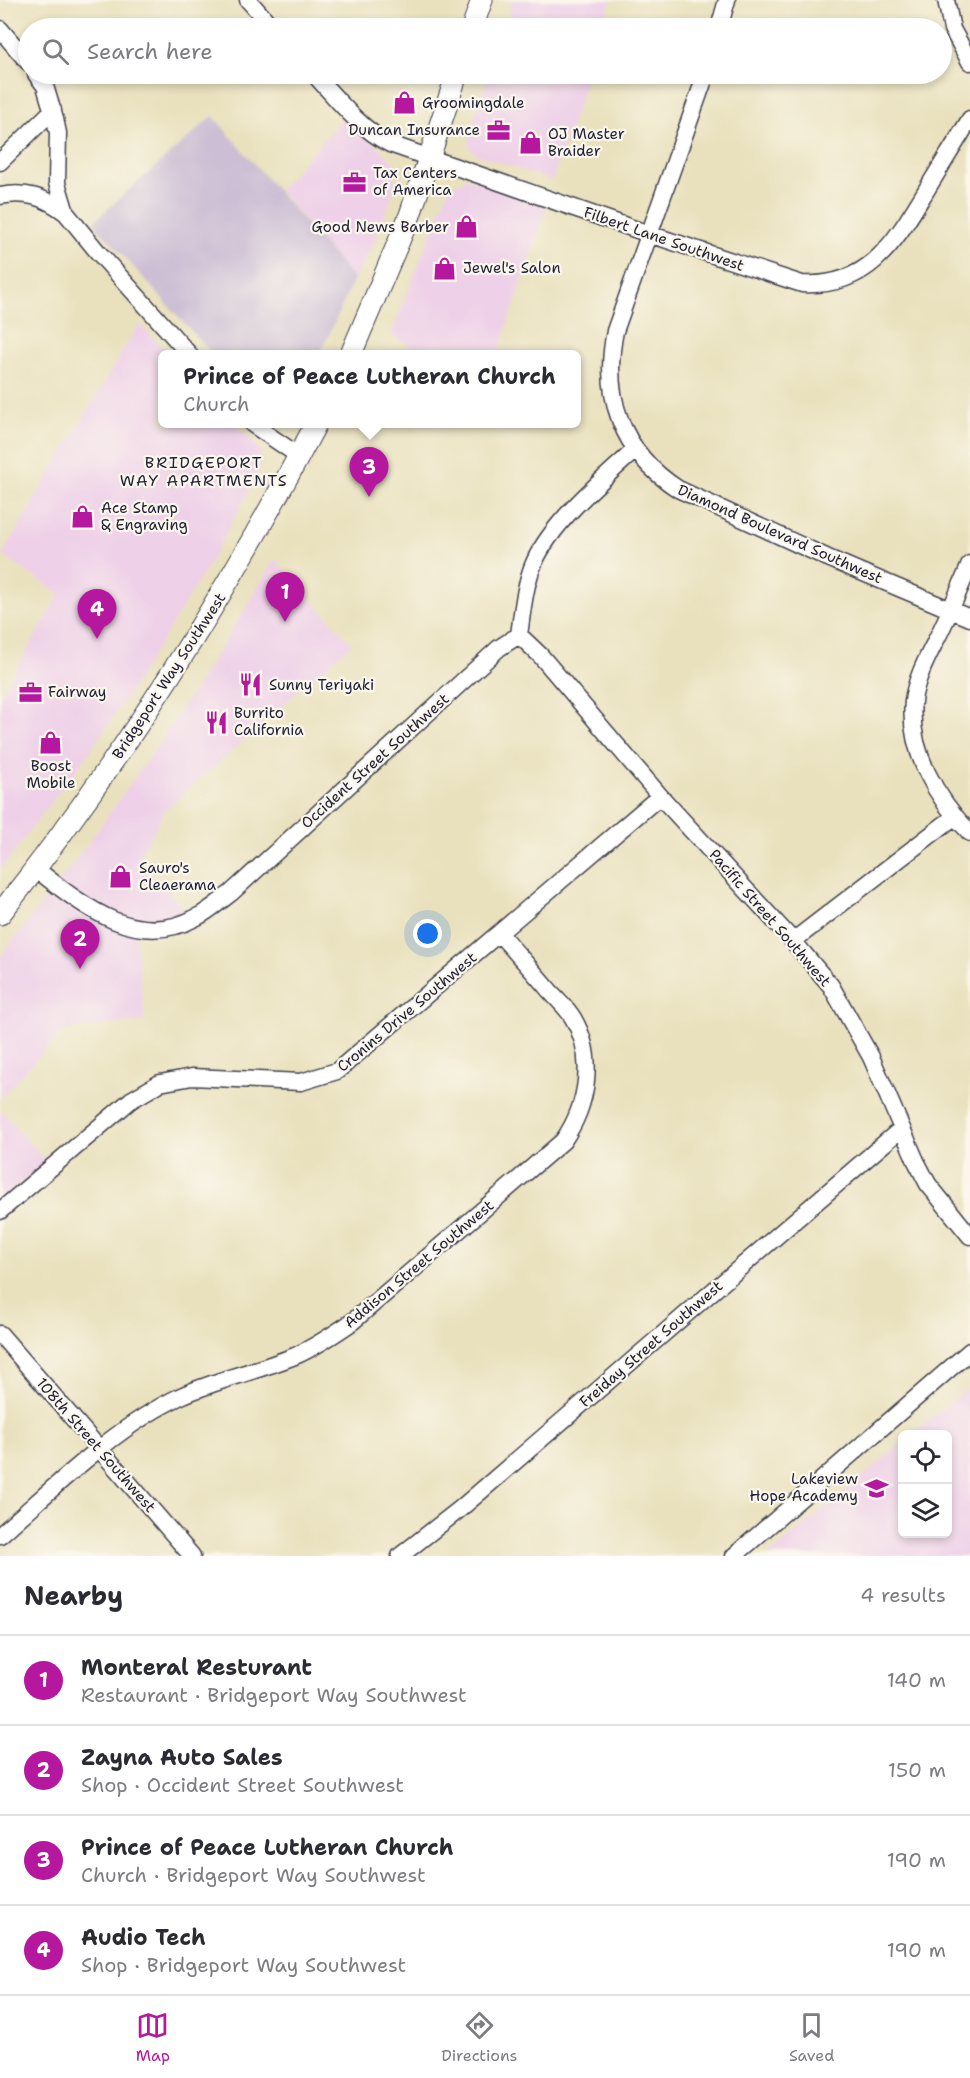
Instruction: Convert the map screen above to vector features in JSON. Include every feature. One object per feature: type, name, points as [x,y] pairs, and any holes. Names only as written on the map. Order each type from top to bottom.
[{"type":"main road","points":[[476,18],[482,0]]},
{"type":"main road","points":[[353,350],[398,248],[454,84]]},
{"type":"main road","name":"Bridgeport Way Southwest","points":[[0,914],[109,769],[181,661],[244,556],[313,428]]},
{"type":"street","points":[[248,0],[264,18]]},
{"type":"street","points":[[722,18],[727,0]]},
{"type":"street","points":[[946,0],[950,18]]},
{"type":"street","points":[[0,29],[18,51]]},
{"type":"street","points":[[952,29],[970,62]]},
{"type":"street","points":[[44,84],[58,133],[57,183],[66,213]]},
{"type":"street","name":"Filbert Lane Southwest","points":[[323,84],[370,133],[390,144],[649,234],[802,284],[818,285],[849,276],[865,268],[890,248],[970,120]]},
{"type":"street","name":"Diamond Boulevard Southwest","points":[[702,84],[622,307],[611,350],[611,382],[614,401],[624,430],[635,450],[662,477],[686,493],[828,558],[970,618]]},
{"type":"street","points":[[0,162],[53,110]]},
{"type":"street","points":[[0,196],[18,193],[42,197],[66,213],[185,350]]},
{"type":"street","points":[[259,428],[299,456]]},
{"type":"street","points":[[519,635],[532,565],[539,552],[577,505],[635,450]]},
{"type":"street","points":[[970,564],[926,662],[913,701],[916,733],[923,762],[940,798],[970,833]]},
{"type":"street","name":"Pacific Street Southwest","points":[[519,635],[540,655],[660,796],[794,941],[831,986],[871,1057],[901,1129],[928,1184],[970,1236]]},
{"type":"street","name":"Occident Street Southwest","points":[[36,869],[78,902],[121,925],[154,928],[179,925],[196,918],[231,893],[499,648],[519,635]]},
{"type":"street","name":"Cronins Drive Southwest","points":[[0,1211],[131,1100],[160,1083],[192,1077],[294,1083],[323,1077],[338,1071],[660,796]]},
{"type":"street","points":[[794,941],[954,817]]},
{"type":"street","name":"Addison Street Southwest","points":[[0,1535],[100,1449],[146,1416],[181,1396],[297,1354],[334,1334],[372,1307],[563,1141],[585,1097],[587,1068],[584,1042],[567,1010],[500,934]]},
{"type":"street","name":"Freiday Street Southwest","points":[[400,1556],[460,1509],[901,1129]]},
{"type":"street","name":"108th Street Southwest","points":[[0,1334],[192,1556]]},
{"type":"street","points":[[734,1556],[970,1351]]},
{"type":"shaded area","points":[[513,0],[611,0],[605,18],[508,18]]},
{"type":"shaded area","points":[[486,84],[585,84],[552,181],[476,154],[469,147],[469,134]]},
{"type":"shaded area","points":[[213,116],[354,279],[322,350],[208,350],[93,222]]},
{"type":"shaded area","points":[[344,116],[395,164],[396,170],[394,189],[377,236],[354,279],[279,190]]},
{"type":"shaded area","points":[[464,177],[547,205],[499,350],[416,350],[391,334],[448,190],[455,183],[463,182]]},
{"type":"shaded area","points":[[139,324],[165,350],[158,350],[158,428],[239,428],[261,451],[262,459],[258,475],[205,571],[141,674],[91,750],[0,870],[0,696],[60,594],[2,555]]},
{"type":"shaded area","points":[[275,559],[352,644],[165,810],[137,861],[180,904],[188,928],[135,933],[145,1021],[64,1030],[0,1098],[0,957],[76,860],[156,748]]},
{"type":"shaded area","points":[[0,1109],[47,1163],[0,1200]]},
{"type":"shaded area","name":"Lakeview Hope Academy","points":[[970,1386],[970,1556],[768,1556],[898,1446],[898,1538],[952,1538],[952,1430],[917,1430]]},
{"type":"place","name":"Groomingdale","points":[[404,103]]},
{"type":"place","name":"Duncan Insurance","points":[[498,130]]},
{"type":"place","name":"OJ Master Braider","points":[[530,143]]},
{"type":"place","name":"Tax Centers of America","points":[[355,182]]},
{"type":"place","name":"Good News Barber","points":[[467,227]]},
{"type":"place","name":"Jewel's Salon","points":[[445,268]]},
{"type":"place","name":"Prince of Peace Lutheran Church","points":[[369,497]]},
{"type":"place","name":"Ace Stamp & Engraving","points":[[83,517]]},
{"type":"place","name":"Monteral Resturant","points":[[285,622]]},
{"type":"place","name":"Audio Tech","points":[[97,639]]},
{"type":"place","name":"Sunny Teriyaki","points":[[251,685]]},
{"type":"place","name":"Fairway","points":[[30,692]]},
{"type":"place","name":"Burrito California","points":[[216,722]]},
{"type":"place","name":"Boost Mobile","points":[[51,742]]},
{"type":"place","name":"Sauro's Cleaerama","points":[[121,877]]},
{"type":"place","name":"Zayna Auto Sales","points":[[80,969]]},
{"type":"place","name":"Lakeview Hope Academy","points":[[876,1488]]},
{"type":"district","name":"BRIDGEPORT WAY APARTMENTS","points":[[204,471]]}]
